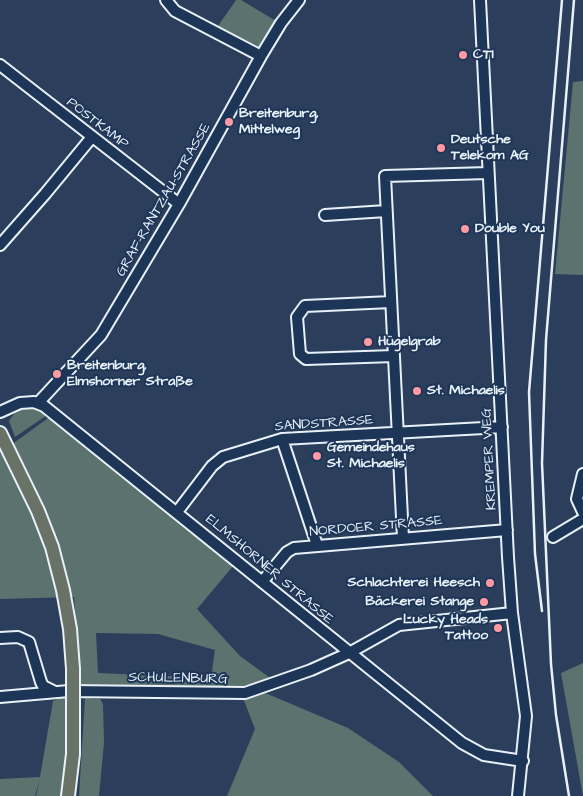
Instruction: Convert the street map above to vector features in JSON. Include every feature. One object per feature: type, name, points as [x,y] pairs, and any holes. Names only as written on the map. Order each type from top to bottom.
[{"type":"main road","points":[[0,433],[38,511],[52,548],[63,590],[70,629],[73,669],[73,754],[68,796]]},
{"type":"street","points":[[166,0],[174,10],[261,56]]},
{"type":"street","name":"GRAF-RANTZAU-STRASSE","points":[[38,403],[101,335],[179,204],[261,56],[281,23],[299,0]]},
{"type":"street","name":"KREMPER WEG","points":[[480,0],[512,613],[525,711],[523,761],[518,796]]},
{"type":"street","name":"POSTKAMP","points":[[0,65],[179,204]]},
{"type":"street","points":[[0,245],[92,137]]},
{"type":"street","points":[[403,538],[385,176],[488,173]]},
{"type":"street","points":[[325,214],[386,211]]},
{"type":"street","points":[[391,302],[304,306],[297,317],[300,354],[306,359],[394,356]]},
{"type":"street","points":[[0,412],[20,403],[38,403]]},
{"type":"street","name":"ELMSHORNER STRASSE","points":[[38,403],[177,512],[349,653],[470,748],[484,756],[523,761]]},
{"type":"street","name":"SANDSTRASSE","points":[[177,512],[212,466],[223,457],[282,439],[502,427]]},
{"type":"street","points":[[282,439],[317,545]]},
{"type":"street","points":[[583,474],[577,499],[583,512]]},
{"type":"street","points":[[553,537],[583,519]]},
{"type":"street","name":"NORDOER STRASSE","points":[[262,582],[291,549],[317,545],[507,530]]},
{"type":"street","name":"SCHULENBURG","points":[[0,696],[53,691],[245,693],[279,683],[349,653],[400,625],[512,613]]},
{"type":"street","points":[[0,638],[18,636],[29,642],[41,682],[43,686],[53,691]]},
{"type":"green space","points":[[236,0],[241,0],[276,21],[260,47],[218,26]]},
{"type":"green space","points":[[583,81],[583,275],[555,274],[573,82]]},
{"type":"green space","points":[[28,406],[37,408],[47,415],[15,437],[9,421],[14,414]]},
{"type":"green space","points":[[51,416],[117,473],[234,565],[197,609],[240,656],[273,680],[248,688],[81,687],[74,597],[0,599],[0,445],[4,450]],"holes":[[[96,633],[158,634],[215,650],[211,678],[98,673]]]},
{"type":"green space","points":[[583,663],[583,796],[561,673]]},
{"type":"green space","points":[[263,692],[348,728],[399,762],[433,796],[227,796],[255,729],[243,698]]},
{"type":"green space","points":[[65,696],[67,699],[67,770],[63,796],[36,796],[40,778],[35,796],[0,796],[0,779],[40,777],[53,701]]},
{"type":"green space","points":[[85,698],[100,699],[103,704],[104,743],[99,796],[79,796]]},
{"type":"railway","points":[[542,611],[535,554],[529,392],[562,0]]},
{"type":"railway","points":[[569,796],[556,715],[551,664],[542,463],[546,340],[574,0]]},
{"type":"place","name":"CTI","points":[[463,55]]},
{"type":"place","name":"Breitenburg, Mittelweg","points":[[229,122]]},
{"type":"place","name":"Deutsche Telekom AG","points":[[441,148]]},
{"type":"place","name":"Double You","points":[[465,229]]},
{"type":"place","name":"Hügelgrab","points":[[368,342]]},
{"type":"place","name":"Breitenburg, Elmshorner Straße","points":[[57,374]]},
{"type":"place","name":"St. Michaelis","points":[[417,391]]},
{"type":"place","name":"Gemeindehaus St. Michaelis","points":[[317,456]]},
{"type":"place","name":"Schlachterei Heesch","points":[[490,583]]},
{"type":"place","name":"Bäckerei Stange","points":[[484,602]]},
{"type":"place","name":"Lucky Heads Tattoo","points":[[498,628]]}]
